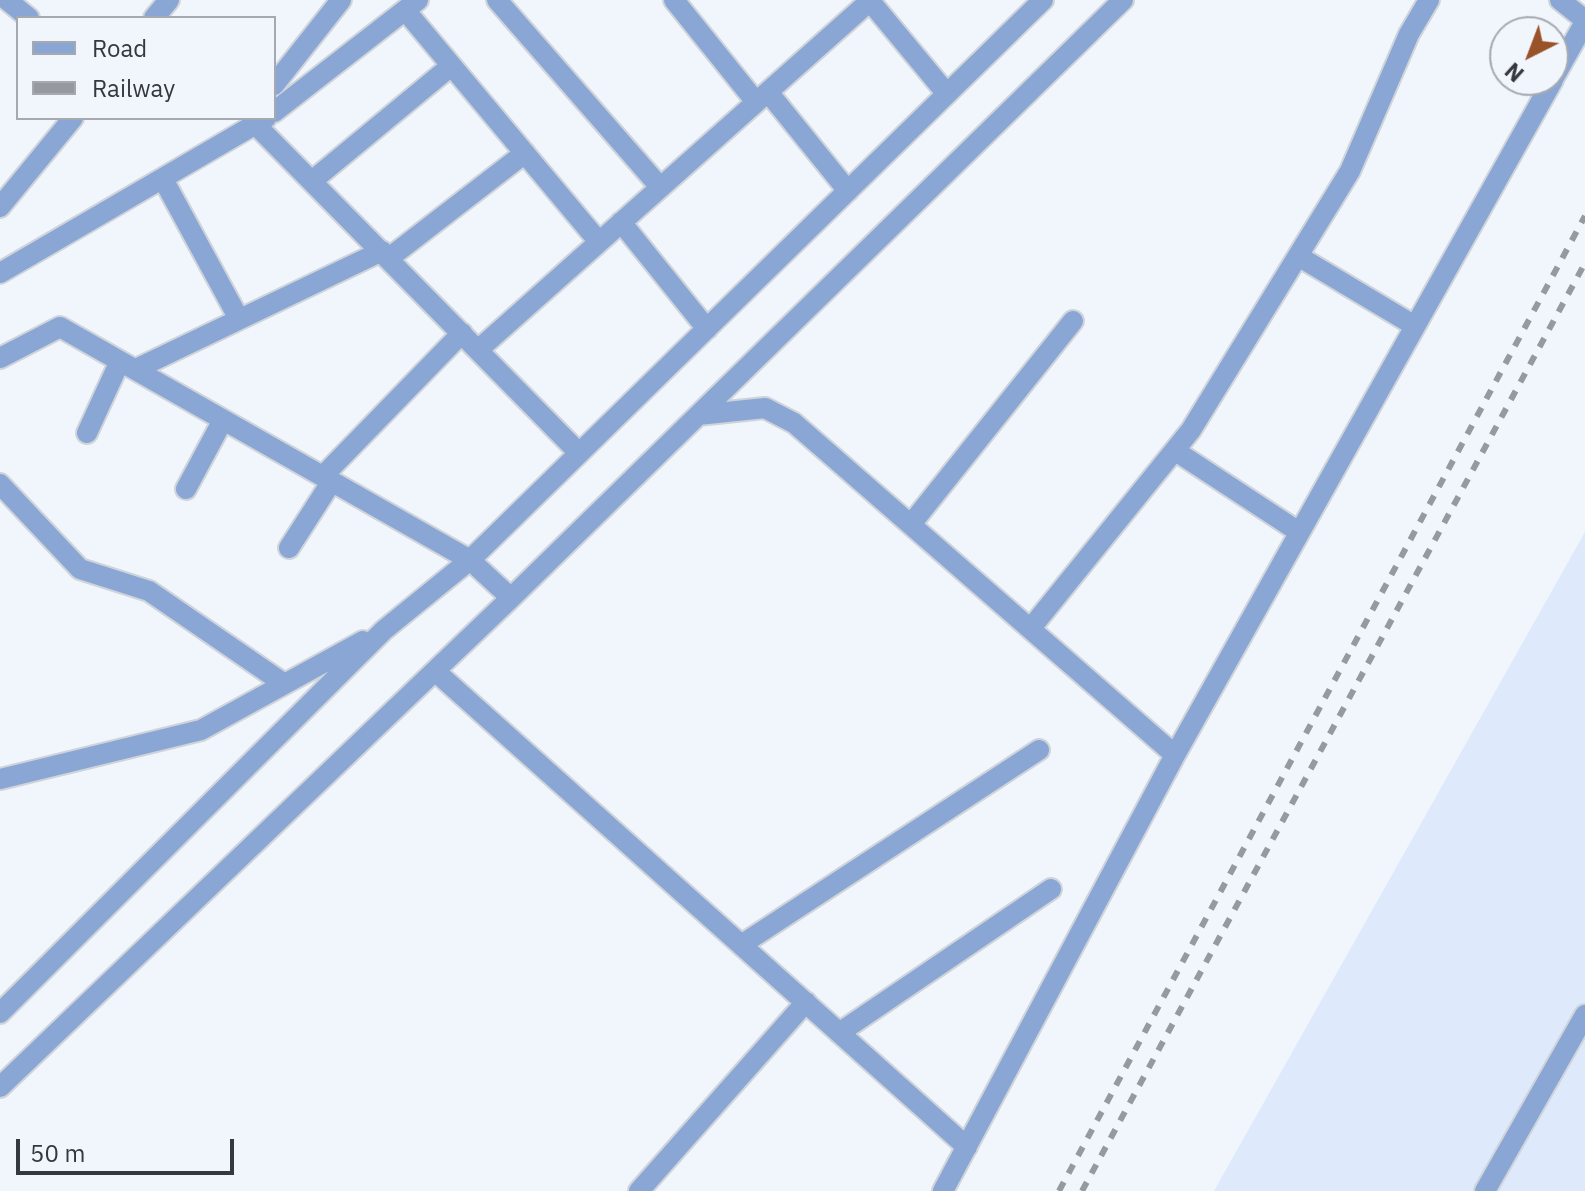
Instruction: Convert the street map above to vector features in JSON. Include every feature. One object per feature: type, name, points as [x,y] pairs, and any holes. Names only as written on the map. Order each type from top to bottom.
[{"type":"street","points":[[0,7],[6,0],[26,16]]},
{"type":"street","points":[[156,16],[169,0]]},
{"type":"street","points":[[276,82],[341,0]]},
{"type":"street","points":[[497,0],[660,187]]},
{"type":"street","points":[[674,0],[848,191]]},
{"type":"street","points":[[0,1013],[384,630],[470,560],[1043,0]]},
{"type":"street","points":[[0,1087],[511,598],[1123,0]]},
{"type":"street","points":[[1031,628],[1177,452],[1350,171],[1409,34],[1429,0]]},
{"type":"street","points":[[1560,0],[1585,21],[1569,50]]},
{"type":"street","points":[[478,350],[762,97],[859,4],[947,94]]},
{"type":"street","points":[[276,110],[412,5],[451,66],[599,242]]},
{"type":"street","points":[[312,181],[451,66]]},
{"type":"street","points":[[943,1191],[1175,755],[1544,96]]},
{"type":"street","points":[[0,207],[71,120]]},
{"type":"street","points":[[0,273],[229,142],[257,121],[579,453]]},
{"type":"street","points":[[87,433],[128,365],[385,254],[525,153]]},
{"type":"street","points":[[163,179],[239,319]]},
{"type":"street","points":[[621,222],[707,329]]},
{"type":"street","points":[[1298,256],[1415,326]]},
{"type":"street","points":[[912,523],[1073,321]]},
{"type":"street","points":[[0,358],[60,327],[470,560],[511,598]]},
{"type":"street","points":[[289,548],[327,478],[462,333]]},
{"type":"street","points":[[698,415],[748,408],[776,412],[794,423],[1175,755]]},
{"type":"street","points":[[186,489],[223,420]]},
{"type":"street","points":[[1177,452],[1299,532]]},
{"type":"street","points":[[0,484],[80,569],[149,591],[283,683]]},
{"type":"street","points":[[0,779],[201,730],[384,630]]},
{"type":"street","points":[[435,671],[967,1147]]},
{"type":"street","points":[[741,945],[1039,750]]},
{"type":"street","points":[[839,1033],[1051,889]]},
{"type":"street","points":[[639,1191],[806,1002]]},
{"type":"street","points":[[1485,1191],[1585,1015]]},
{"type":"shaded area","points":[[1585,532],[1585,1191],[1214,1191]]},
{"type":"railway","points":[[1059,1191],[1585,216]]},
{"type":"railway","points":[[1082,1191],[1585,263]]}]
